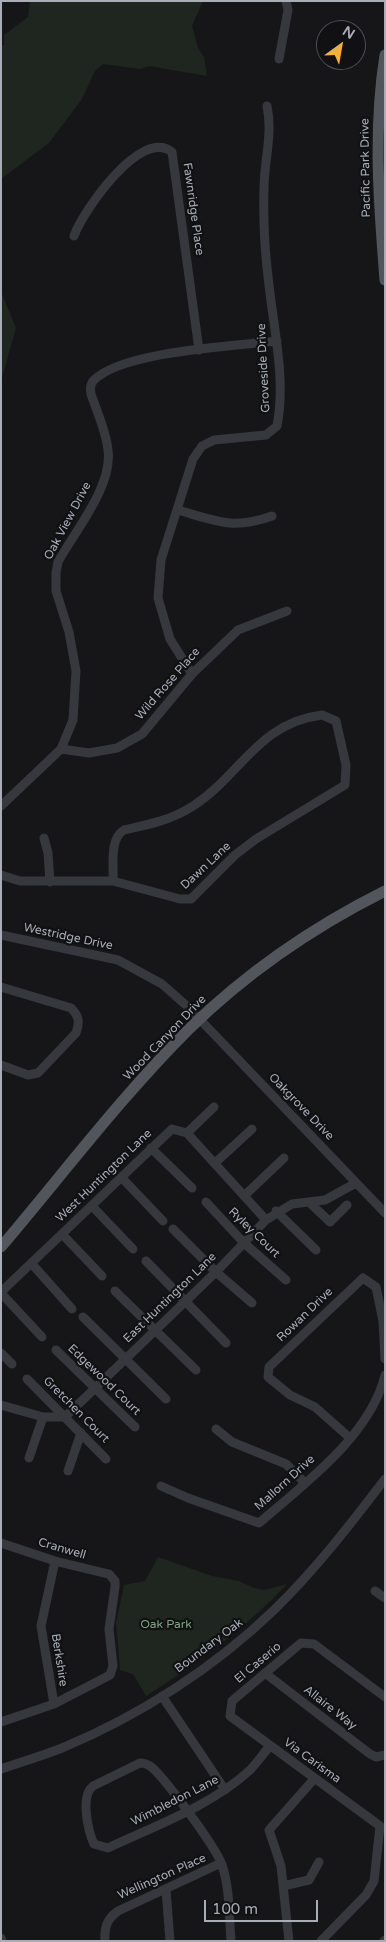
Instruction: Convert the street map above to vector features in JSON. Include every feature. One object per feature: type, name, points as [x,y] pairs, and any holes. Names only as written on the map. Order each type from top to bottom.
[{"type":"main road","name":"Pacific Park Drive","points":[[385,55],[378,125],[378,175],[385,280]]},
{"type":"main road","name":"Wood Canyon Drive","points":[[1,1247],[154,1066],[200,1019],[238,985],[286,948],[345,910],[385,890]]},
{"type":"street","points":[[279,59],[288,10],[286,1]]},
{"type":"street","name":"Groveside Drive","points":[[192,674],[170,639],[158,598],[161,560],[193,459],[202,446],[214,440],[266,435],[278,426],[280,410],[277,341],[269,283],[264,189],[271,125],[267,106]]},
{"type":"street","name":"Fawnridge Place","points":[[74,236],[78,224],[119,170],[150,150],[159,147],[167,148],[172,152],[199,350]]},
{"type":"street","name":"Oak View Drive","points":[[2,804],[61,749],[73,720],[76,671],[72,645],[56,591],[56,573],[61,557],[106,476],[108,458],[106,436],[90,387],[94,380],[126,364],[160,354],[277,341]]},
{"type":"street","points":[[178,510],[225,524],[254,522],[272,516]]},
{"type":"street","name":"Wild Rose Place","points":[[61,749],[89,753],[117,748],[142,734],[192,674],[238,630],[287,611]]},
{"type":"street","name":"Dawn Lane","points":[[1,876],[20,881],[113,881],[180,899],[191,899],[235,855],[256,839],[346,785],[347,778],[336,721],[331,717],[322,715],[312,716],[285,725],[269,734],[214,789],[192,806],[167,819],[124,830],[118,834],[115,840],[113,881]]},
{"type":"street","points":[[44,838],[48,853],[50,882]]},
{"type":"street","name":"Westridge Drive","points":[[1,935],[118,960],[162,984],[200,1019]]},
{"type":"street","points":[[1,987],[71,1008],[78,1019],[76,1032],[38,1073],[28,1075],[1,1065]]},
{"type":"street","name":"Oakgrove Drive","points":[[200,1019],[385,1213]]},
{"type":"street","points":[[214,1107],[187,1133],[266,1220]]},
{"type":"street","name":"West Huntington Lane","points":[[1,1292],[172,1129],[187,1133]]},
{"type":"street","points":[[215,1163],[252,1129]]},
{"type":"street","points":[[151,1148],[192,1188]]},
{"type":"street","points":[[244,1196],[284,1158]]},
{"type":"street","points":[[122,1178],[162,1221]]},
{"type":"street","name":"East Huntington Lane","points":[[65,1417],[216,1272],[266,1220],[276,1212],[292,1204],[325,1200],[356,1182]]},
{"type":"street","name":"Ryley Court","points":[[206,1202],[244,1243],[286,1280]]},
{"type":"street","points":[[310,1203],[330,1222],[346,1205]]},
{"type":"street","points":[[92,1206],[133,1249]]},
{"type":"street","points":[[276,1212],[316,1250]]},
{"type":"street","points":[[174,1229],[216,1272],[252,1303]]},
{"type":"street","points":[[62,1234],[102,1276]]},
{"type":"street","points":[[146,1262],[226,1343]]},
{"type":"street","points":[[32,1264],[72,1309]]},
{"type":"street","name":"Rowan Drive","points":[[350,1438],[315,1407],[290,1395],[268,1377],[269,1367],[358,1280],[367,1279],[376,1287],[384,1321]]},
{"type":"street","points":[[115,1291],[196,1370]]},
{"type":"street","points":[[1,1292],[42,1337]]},
{"type":"street","points":[[83,1317],[166,1399]]},
{"type":"street","points":[[384,1321],[385,1359]]},
{"type":"street","name":"Edgewood Court","points":[[56,1350],[135,1427]]},
{"type":"street","points":[[1,1353],[12,1364]]},
{"type":"street","name":"Mallorn Drive","points":[[161,1486],[188,1498],[260,1523],[305,1483],[350,1438],[375,1403],[381,1392],[385,1375]]},
{"type":"street","name":"Gretchen Court","points":[[27,1379],[106,1459]]},
{"type":"street","points":[[2,1408],[43,1417],[65,1417]]},
{"type":"street","points":[[29,1458],[43,1417]]},
{"type":"street","points":[[216,1429],[232,1442],[286,1464],[305,1483]]},
{"type":"street","points":[[68,1471],[81,1433]]},
{"type":"street","name":"Boundary Oak","points":[[1,1769],[61,1748],[108,1727],[162,1696],[227,1651],[274,1610],[326,1554],[385,1479]]},
{"type":"street","name":"Cranwell","points":[[1,1543],[55,1561],[109,1574],[115,1581],[109,1629],[113,1666],[110,1675],[54,1704]]},
{"type":"street","name":"Berkshire","points":[[54,1704],[41,1626],[44,1603],[55,1561]]},
{"type":"street","points":[[376,1591],[385,1598]]},
{"type":"street","name":"El Caserio","points":[[230,1716],[232,1701],[301,1643],[314,1644],[385,1697]]},
{"type":"street","name":"Allaire Way","points":[[265,1673],[370,1754],[383,1756]]},
{"type":"street","points":[[162,1696],[225,1790]]},
{"type":"street","points":[[1,1722],[54,1704]]},
{"type":"street","name":"Via Carisma","points":[[230,1716],[269,1747],[380,1826],[374,1880],[366,1895],[321,1941]]},
{"type":"street","name":"Wimbledon Lane","points":[[186,1811],[152,1767],[145,1763],[140,1763],[93,1786],[88,1790],[86,1797],[90,1835],[94,1844],[108,1848],[186,1811],[225,1790],[250,1770],[269,1747]]},
{"type":"street","points":[[289,1941],[281,1866],[269,1830],[314,1779]]},
{"type":"street","points":[[186,1811],[211,1844],[221,1864],[227,1884],[231,1941]]},
{"type":"street","points":[[283,1886],[309,1880],[319,1862]]},
{"type":"street","name":"Wellington Place","points":[[105,1941],[104,1931],[110,1916],[221,1864]]},
{"type":"street","points":[[166,1890],[170,1941]]},
{"type":"green space","points":[[30,1],[203,1],[192,26],[198,48],[204,57],[207,76],[149,66],[140,69],[103,64],[95,71],[82,99],[49,143],[1,179],[1,45],[4,45],[4,35],[28,17]]},
{"type":"green space","points":[[1,291],[16,328],[1,381]]},
{"type":"green space","name":"Oak Park","points":[[158,1557],[212,1576],[239,1581],[254,1588],[264,1590],[287,1584],[238,1630],[184,1671],[146,1696],[133,1674],[120,1670],[116,1623],[124,1585],[145,1581]]}]
